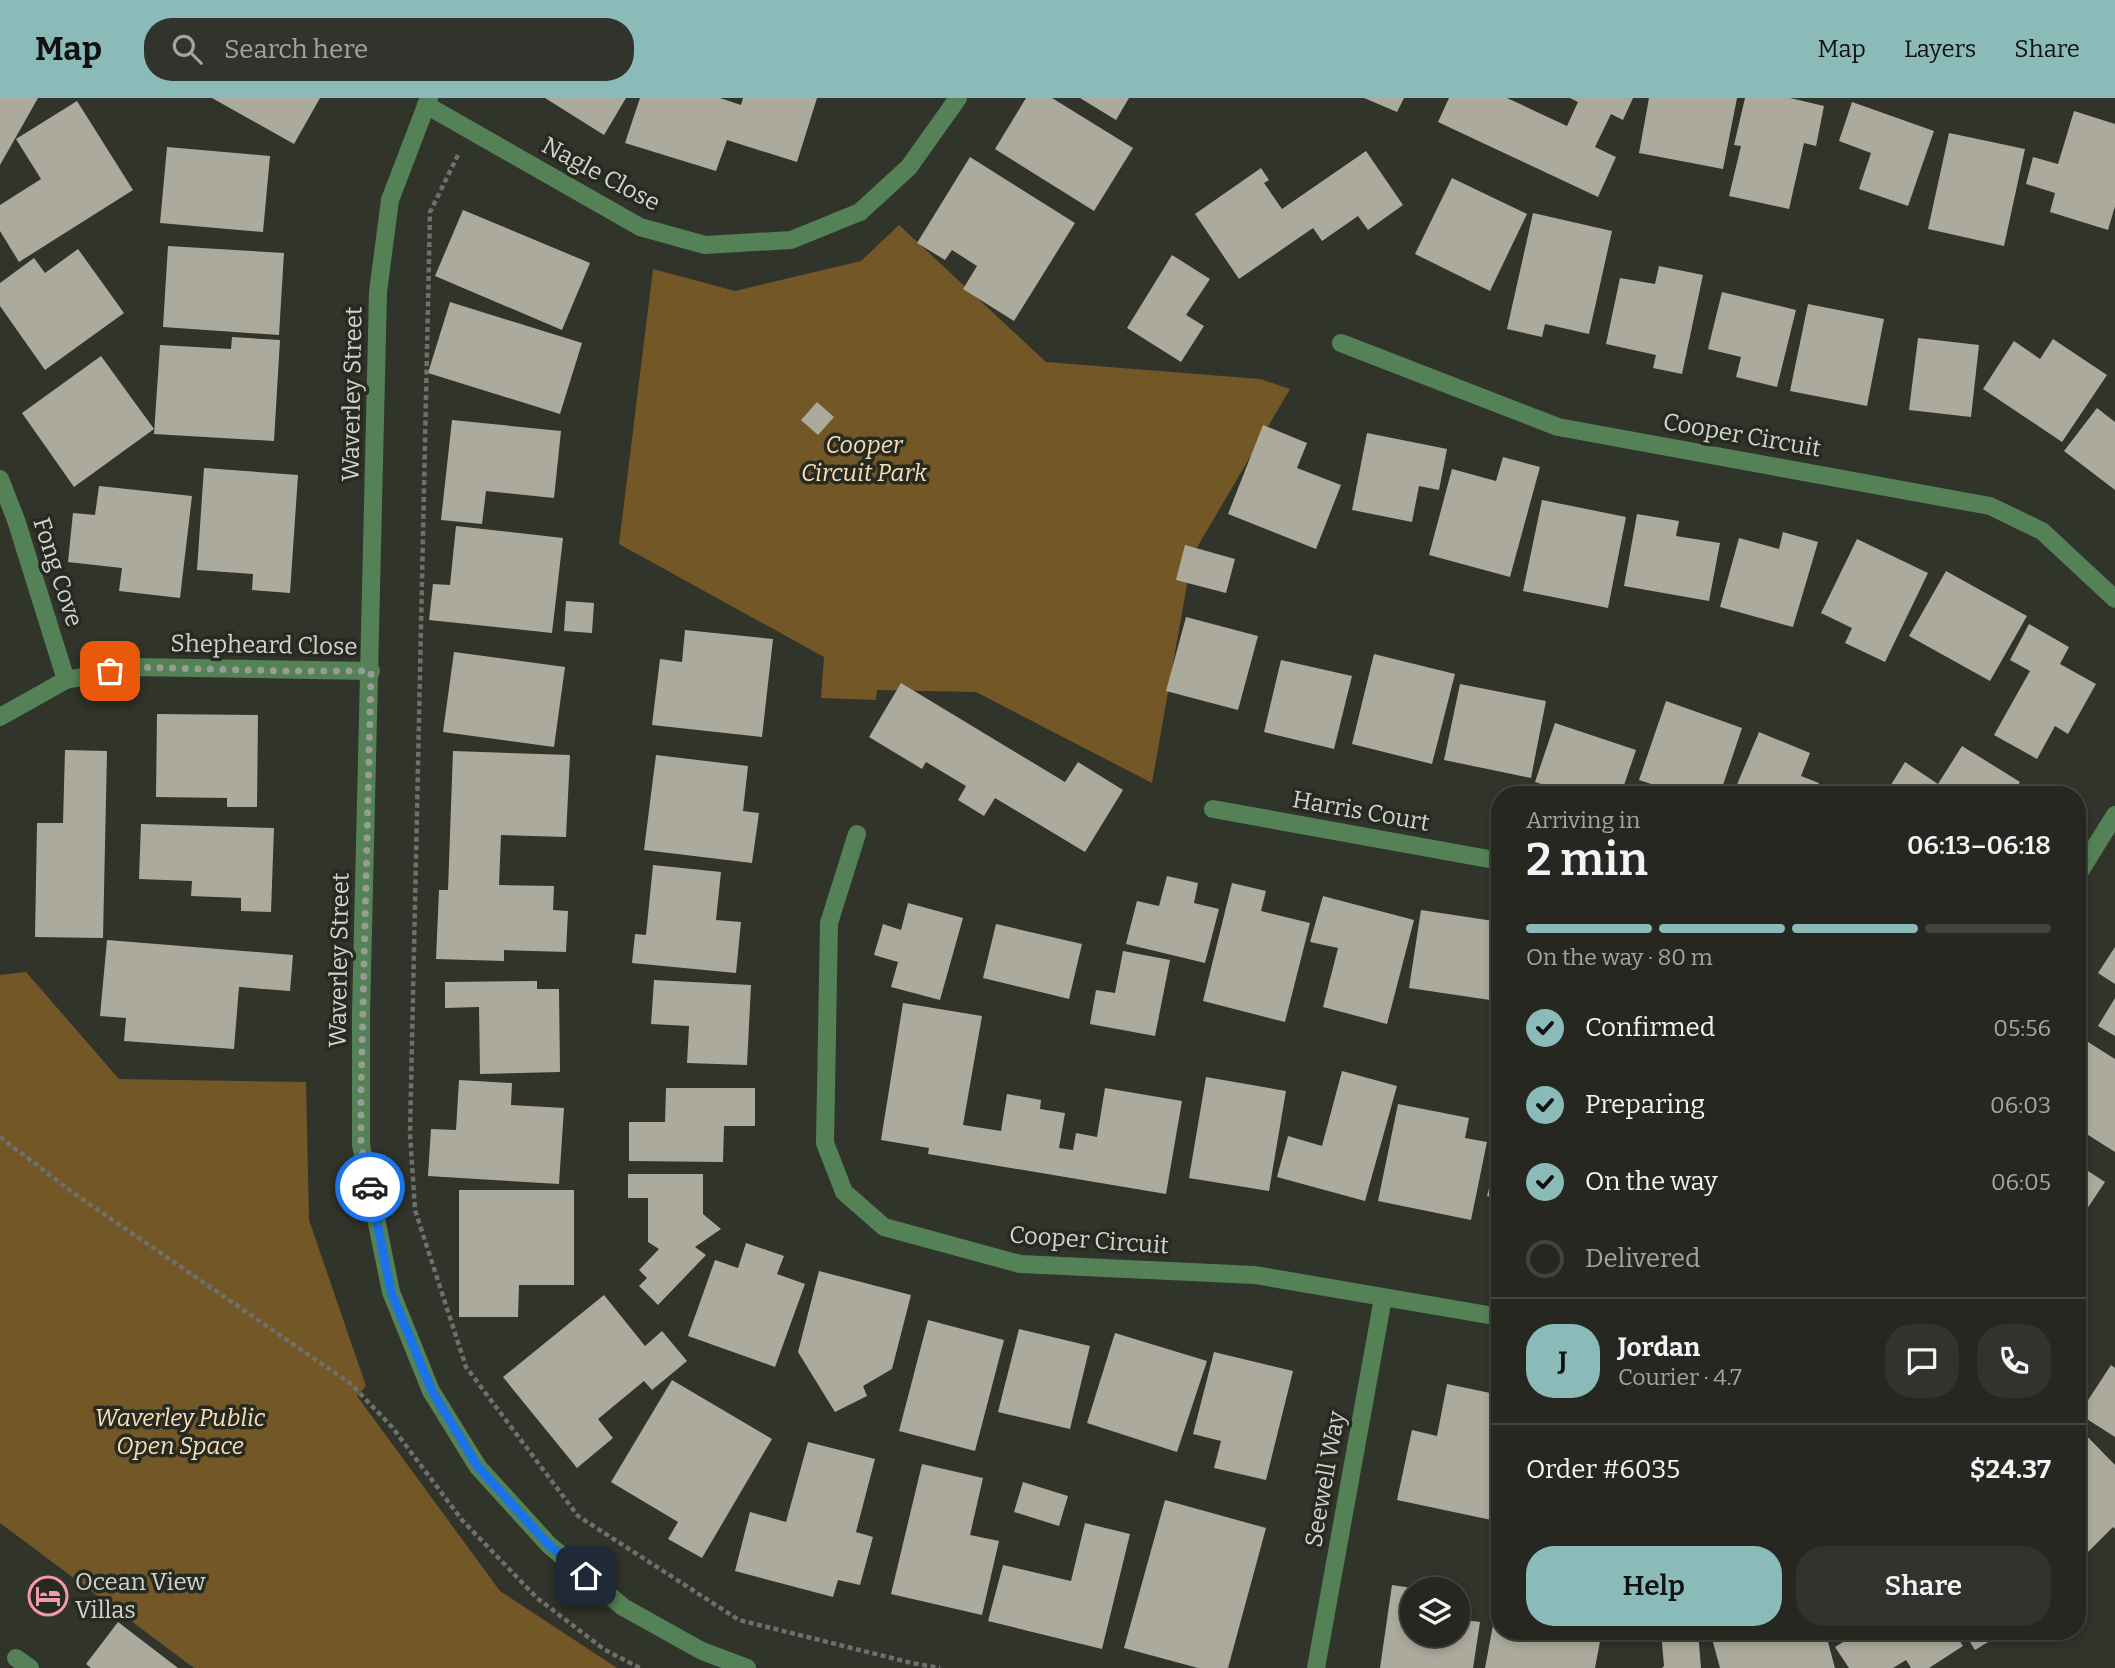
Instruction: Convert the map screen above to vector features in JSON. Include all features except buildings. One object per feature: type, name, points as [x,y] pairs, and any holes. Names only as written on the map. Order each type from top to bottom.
[{"type":"street","name":"Nagle Close","points":[[427,101],[640,227],[705,245],[791,240],[860,212],[909,167],[958,98]]},
{"type":"street","name":"Waverley Street","points":[[427,101],[390,200],[378,292],[361,1144],[391,1292],[432,1391],[471,1456],[549,1545],[623,1607],[702,1651],[747,1668]]},
{"type":"street","name":"Cooper Circuit","points":[[1341,343],[1558,427],[1990,506],[2042,531],[2115,599]]},
{"type":"street","name":"Fong Cove","points":[[0,479],[16,520],[66,680]]},
{"type":"street","name":"Shepheard Close","points":[[0,717],[66,680],[132,667],[371,671]]},
{"type":"street","name":"Harris Court","points":[[1213,809],[1491,859]]},
{"type":"street","points":[[2086,862],[2115,816]]},
{"type":"street","name":"Cooper Circuit","points":[[857,834],[829,923],[825,1143],[844,1192],[884,1227],[1020,1264],[1255,1275],[1491,1316]]},
{"type":"street","name":"Seewell Way","points":[[1315,1668],[1383,1298]]},
{"type":"path","points":[[453,166],[430,212],[410,1134],[415,1210],[466,1367],[578,1516],[738,1620],[940,1668]]},
{"type":"path","points":[[0,1137],[72,1192],[351,1384],[392,1427],[462,1520],[537,1598],[605,1650],[640,1668]]},
{"type":"green space","name":"Cooper Circuit Park","points":[[899,225],[1046,362],[1260,379],[1290,389],[1192,556],[1152,783],[976,692],[877,690],[876,700],[821,698],[824,657],[619,544],[653,269],[735,291],[861,261]]},
{"type":"green space","name":"Waverley Public Open Space","points":[[26,972],[119,1079],[306,1082],[309,1220],[366,1386],[357,1396],[500,1591],[617,1668],[194,1668],[0,1523],[0,975]]},
{"type":"way so far","points":[[110,671],[132,667],[371,671],[361,1092],[361,1144],[370,1187]]},
{"type":"place","name":"Ocean View Villas","points":[[48,1596]]},
{"type":"route","points":[[370,1187],[391,1292],[432,1391],[478,1467],[549,1545],[586,1576]]}]
